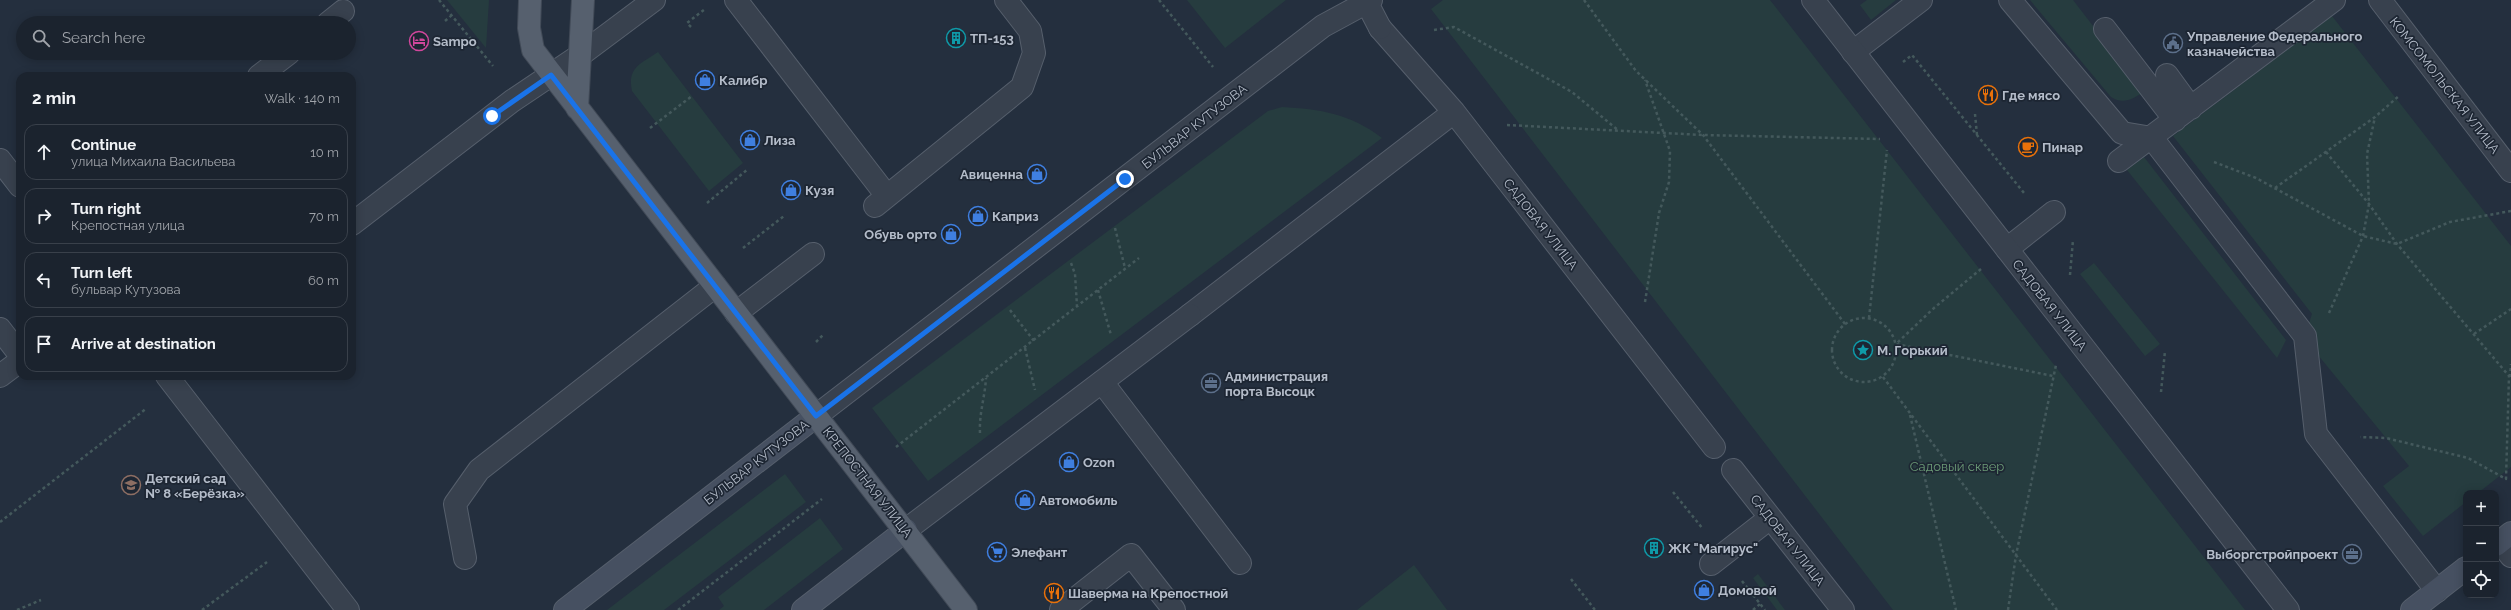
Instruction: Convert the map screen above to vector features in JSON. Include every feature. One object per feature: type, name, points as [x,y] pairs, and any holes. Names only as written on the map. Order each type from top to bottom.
[{"type":"main road","name":"КРЕПОСТНАЯ УЛИЦА","points":[[530,0],[529,28],[533,50],[906,530],[966,610]]},
{"type":"main road","points":[[577,108],[583,0]]},
{"type":"street","points":[[356,221],[512,101],[579,56],[654,0]]},
{"type":"street","points":[[736,0],[881,201],[1022,87],[1034,54],[1030,31],[1006,0]]},
{"type":"street","name":"САДОВАЯ УЛИЦА","points":[[1813,0],[2288,610]]},
{"type":"street","points":[[1853,52],[1921,0]]},
{"type":"street","points":[[2010,0],[2122,133],[2152,138],[2306,336],[2310,361],[2316,434],[2436,591]]},
{"type":"street","points":[[2119,161],[2152,138],[2334,0]]},
{"type":"street","name":"КОМСОМОЛЬСКАЯ УЛИЦА","points":[[2380,0],[2511,170]]},
{"type":"street","name":"САДОВАЯ УЛИЦА","points":[[1369,2],[1380,28],[1454,112],[1714,447]]},
{"type":"street","name":"БУЛЬВАР КУТУЗОВА","points":[[565,610],[1322,26],[1369,2]]},
{"type":"street","points":[[2105,29],[2183,114]]},
{"type":"street","points":[[264,72],[280,60]]},
{"type":"street","points":[[2167,75],[2183,114]]},
{"type":"street","points":[[803,610],[1454,112]]},
{"type":"street","points":[[0,160],[16,181]]},
{"type":"street","points":[[2007,249],[2049,216]]},
{"type":"street","points":[[736,313],[813,254]]},
{"type":"street","points":[[465,558],[455,504],[479,470],[715,286]]},
{"type":"street","points":[[0,329],[16,350]]},
{"type":"street","points":[[0,376],[16,364]]},
{"type":"street","points":[[170,380],[348,610]]},
{"type":"street","points":[[1102,382],[1240,563]]},
{"type":"street","name":"САДОВАЯ УЛИЦА","points":[[1733,470],[1843,610]]},
{"type":"street","points":[[1711,564],[1770,518]]},
{"type":"street","points":[[1061,610],[1131,555],[1174,610]]},
{"type":"street","points":[[2412,610],[2463,570]]},
{"type":"path","points":[[439,0],[493,66]]},
{"type":"path","points":[[1159,0],[1213,67]]},
{"type":"path","points":[[1584,0],[1636,71],[1703,135],[1845,324]]},
{"type":"path","points":[[690,27],[687,23],[709,6]]},
{"type":"path","points":[[445,21],[452,16]]},
{"type":"path","points":[[1434,30],[1454,27],[1473,37],[1572,92],[1620,131]]},
{"type":"path","points":[[1900,65],[1912,55],[1977,136],[2049,216]]},
{"type":"path","points":[[1645,79],[1670,151],[1669,182],[1659,213],[1645,303]]},
{"type":"path","points":[[2275,188],[2375,117],[2400,95]]},
{"type":"path","points":[[650,128],[692,96]]},
{"type":"path","points":[[1974,114],[1977,136]]},
{"type":"path","points":[[2310,361],[2363,236],[2369,204],[2367,154],[2375,117]]},
{"type":"path","points":[[1507,125],[1665,134],[1888,139]]},
{"type":"path","points":[[1869,318],[1887,147]]},
{"type":"path","points":[[2326,152],[2369,204],[2397,244],[2510,377]]},
{"type":"path","points":[[2209,160],[2256,178],[2363,236],[2397,244],[2450,222],[2511,211]]},
{"type":"path","points":[[707,203],[748,169]]},
{"type":"path","points":[[743,248],[784,216]]},
{"type":"path","points":[[1057,231],[1075,274],[1077,306]]},
{"type":"path","points":[[2070,282],[2073,236]]},
{"type":"path","points":[[896,447],[1139,258]]},
{"type":"path","points":[[1896,344],[1934,308],[1985,266]]},
{"type":"path","points":[[1098,290],[1122,367]]},
{"type":"path","points":[[2474,334],[2511,309]]},
{"type":"path","points":[[1869,318],[1882,323],[1890,332],[1896,344],[1894,363],[1882,377],[1869,382],[1851,380],[1836,366],[1832,347],[1837,333],[1845,324],[1854,320],[1869,318]]},
{"type":"path","points":[[816,342],[824,335]]},
{"type":"path","points":[[1896,344],[2053,376]]},
{"type":"path","points":[[1025,348],[1045,425]]},
{"type":"path","points":[[2160,397],[2165,351]]},
{"type":"path","points":[[2008,610],[2016,555],[2057,359]]},
{"type":"path","points":[[2316,434],[2386,438],[2426,447],[2468,458],[2506,479],[2511,364]]},
{"type":"path","points":[[1882,377],[2057,610]]},
{"type":"path","points":[[982,473],[979,416],[985,395],[986,378]]},
{"type":"path","points":[[0,522],[147,408]]},
{"type":"path","points":[[1909,412],[1956,610]]},
{"type":"path","points":[[678,610],[822,499]]},
{"type":"path","points":[[202,610],[267,562]]},
{"type":"path","points":[[1571,579],[1595,610]]},
{"type":"path","points":[[18,610],[40,600]]},
{"type":"path","points":[[1753,610],[1760,604]]},
{"type":"green space","points":[[447,0],[489,0],[486,48]]},
{"type":"green space","points":[[1187,0],[1286,0],[1225,48]]},
{"type":"green space","name":"Садовый сквер","points":[[1443,0],[1770,0],[2245,610],[1893,610],[1431,9]]},
{"type":"green space","points":[[1867,0],[1896,0],[1871,20],[1860,5]]},
{"type":"green space","points":[[2030,0],[2073,0],[2144,92],[2132,99],[2124,101],[2111,97]]},
{"type":"green space","points":[[2332,16],[2511,246],[2511,467],[2482,490],[2463,490],[2463,504],[2423,536],[2383,486],[2409,466],[2304,338],[2312,314],[2173,136]]},
{"type":"green space","points":[[658,52],[743,163],[709,191],[632,91],[631,83],[634,71],[641,63]]},
{"type":"green space","points":[[1282,107],[1309,109],[1335,114],[1359,123],[1382,138],[928,481],[872,408],[1268,111]]},
{"type":"green space","points":[[2144,157],[2286,340],[2277,358],[2127,170]]},
{"type":"green space","points":[[2094,263],[2160,344],[2145,356],[2080,274]]},
{"type":"green space","points":[[785,474],[806,502],[664,610],[607,610]]},
{"type":"green space","points":[[820,518],[843,549],[764,610],[719,610],[724,606],[718,597]]},
{"type":"green space","points":[[1414,565],[1447,610],[1357,610]]},
{"type":"green space","points":[[1758,574],[1785,610],[1777,610],[1753,578]]},
{"type":"place","name":"ТП-153","points":[[956,38]]},
{"type":"place","name":"Sampo","points":[[419,41]]},
{"type":"place","name":"Управление Федерального казначейства","points":[[2173,43]]},
{"type":"place","name":"Калибр","points":[[705,80]]},
{"type":"place","name":"Где мясо","points":[[1988,95]]},
{"type":"place","name":"Лиза","points":[[750,140]]},
{"type":"place","name":"Пинар","points":[[2028,147]]},
{"type":"place","name":"Авиценна","points":[[1037,174]]},
{"type":"place","name":"Кузя","points":[[791,190]]},
{"type":"place","name":"Каприз","points":[[978,216]]},
{"type":"place","name":"Обувь орто","points":[[951,234]]},
{"type":"place","name":"М. Горький","points":[[1863,350]]},
{"type":"place","name":"Администрация порта Высоцк","points":[[1211,383]]},
{"type":"place","name":"Ozon","points":[[1069,462]]},
{"type":"place","name":"Детский сад № 8 «Берёзка»","points":[[131,485]]},
{"type":"place","name":"Автомобиль","points":[[1025,500]]},
{"type":"place","name":"ЖК \"Магирус\"","points":[[1654,548]]},
{"type":"place","name":"Элефант","points":[[997,552]]},
{"type":"place","name":"Выборгстройпроект","points":[[2352,554]]},
{"type":"place","name":"Домовой","points":[[1704,590]]},
{"type":"place","name":"Шаверма на Крепостной","points":[[1054,593]]},
{"type":"route","points":[[492,116],[551,75],[816,416],[852,390],[1125,179]]}]
